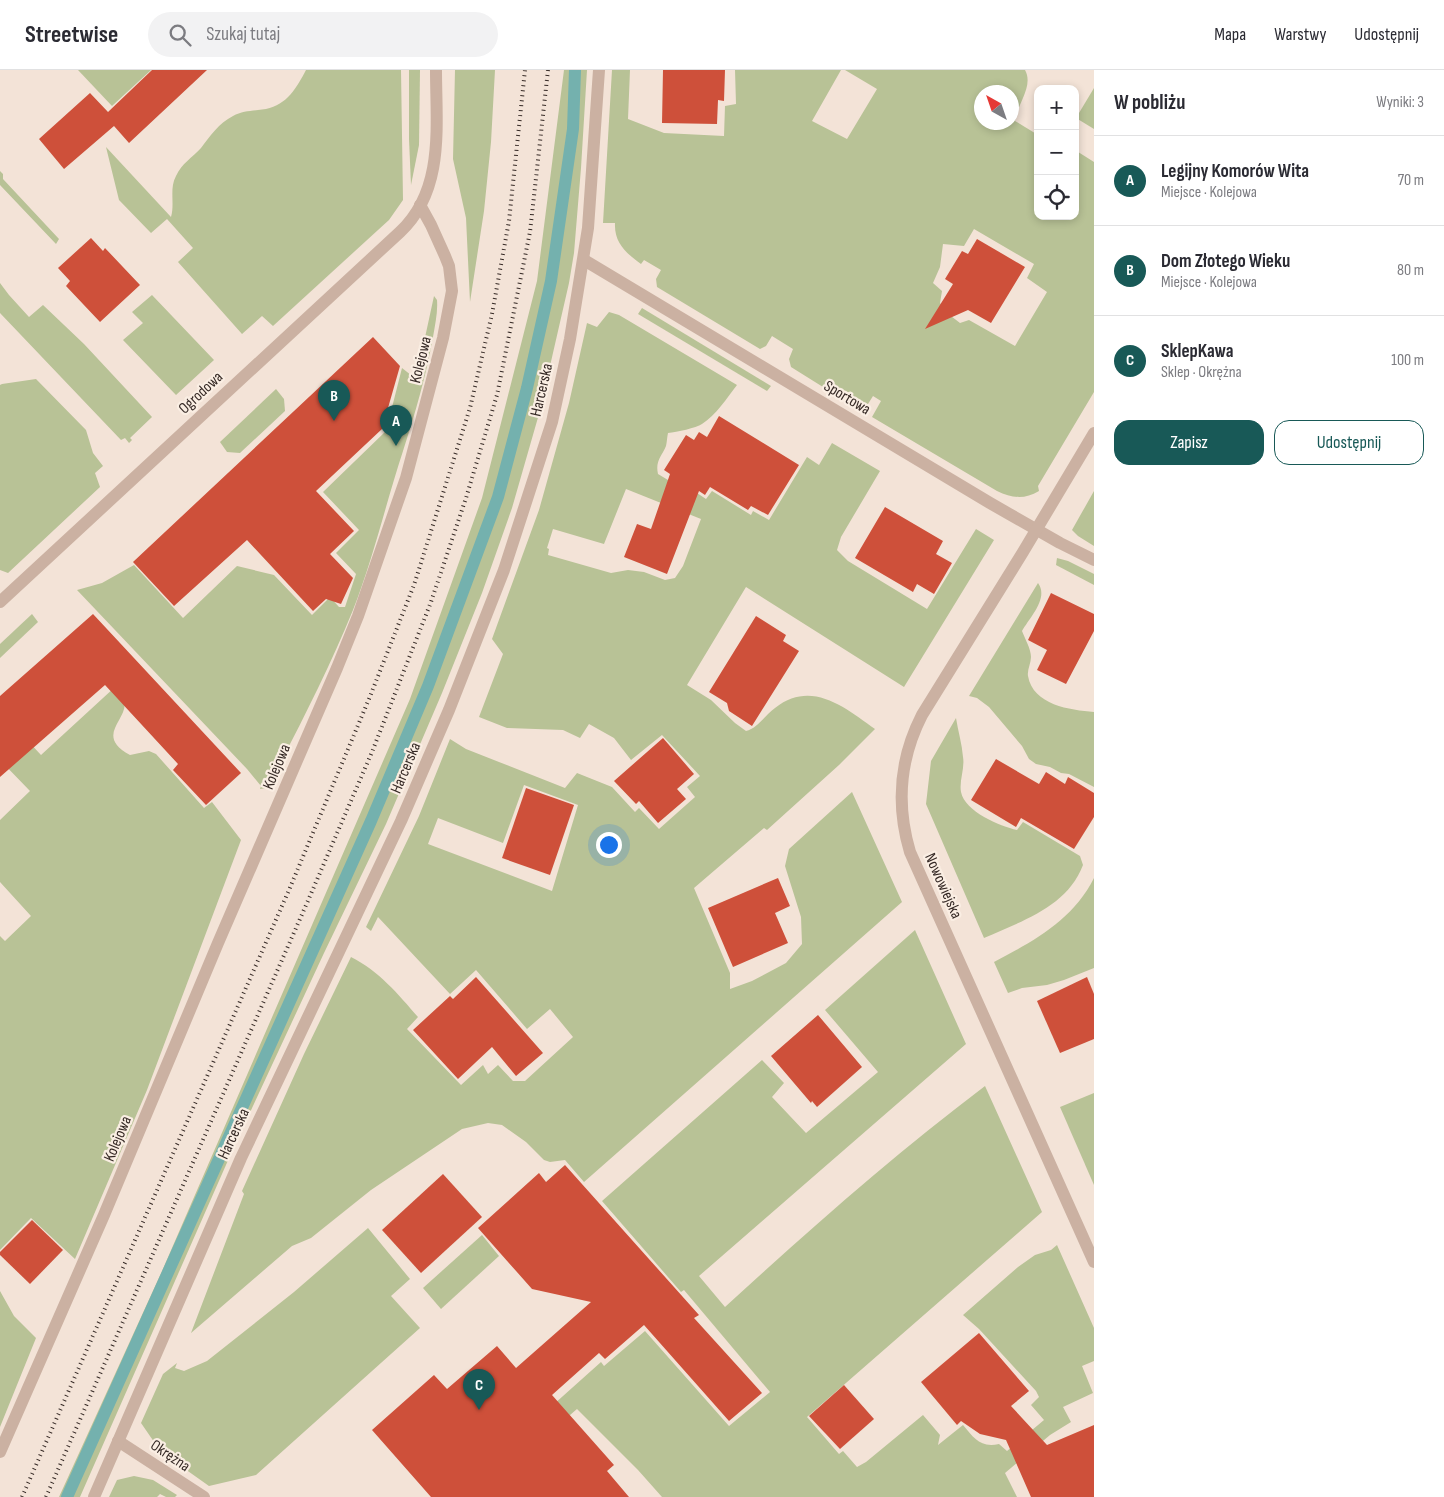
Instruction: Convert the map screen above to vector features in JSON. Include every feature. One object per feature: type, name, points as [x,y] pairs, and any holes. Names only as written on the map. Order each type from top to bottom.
[{"type":"street","points":[[420,205],[435,165],[436,70]]},
{"type":"street","name":"Harcerska","points":[[94,1497],[241,1158],[401,821],[449,710],[507,561],[552,422],[570,338],[584,260],[594,171],[599,70]]},
{"type":"street","name":"Ogrodowa","points":[[0,602],[404,228],[416,215],[420,205]]},
{"type":"street","name":"Kolejowa","points":[[0,1452],[104,1216],[218,943],[337,668],[358,616],[406,478],[441,348],[452,291],[449,266],[432,225],[420,205]]},
{"type":"street","name":"Sportowa","points":[[584,260],[990,503],[1094,560]]},
{"type":"street","name":"Nowowiejska","points":[[1094,433],[915,728],[904,772],[901,797],[902,816],[910,852],[1094,1262]]},
{"type":"street","name":"Okrężna","points":[[118,1441],[204,1497]]},
{"type":"green space","points":[[78,70],[151,70],[112,106]]},
{"type":"green space","points":[[306,70],[401,70],[403,200],[389,220],[273,326],[262,316],[242,334],[178,262],[193,248],[167,219],[151,233],[119,200],[106,147],[171,217],[173,186],[176,176],[215,130],[223,122],[237,114],[266,109],[280,104],[295,89]]},
{"type":"green space","points":[[409,70],[420,70],[419,145],[411,185],[409,139]]},
{"type":"green space","points":[[455,70],[495,70],[491,142],[484,211],[470,302],[466,218],[453,159]]},
{"type":"green space","points":[[564,70],[587,70],[574,253],[539,414],[512,508],[482,593],[386,824],[233,1149],[80,1497],[59,1497],[162,1271],[410,699],[482,498],[537,281]]},
{"type":"green space","points":[[612,70],[630,70],[628,119],[664,133],[724,136],[725,106],[736,104],[735,70],[841,70],[812,121],[847,139],[877,89],[845,70],[1025,70],[1028,82],[1019,107],[1019,85],[974,85],[974,130],[1019,130],[1019,123],[1034,133],[1034,220],[1079,220],[1079,153],[1094,162],[1094,392],[1038,486],[1039,491],[1023,497],[1008,495],[997,491],[872,417],[881,401],[873,396],[863,412],[791,367],[789,359],[793,349],[772,336],[766,346],[760,349],[657,287],[656,279],[661,270],[644,260],[641,264],[622,247],[615,230],[615,223],[603,223]],"holes":[[[974,229],[1034,264],[1027,278],[1047,292],[1015,346],[969,320],[960,323],[947,313],[940,303],[942,291],[933,283],[940,267],[943,244],[964,246]]]},
{"type":"green space","points":[[1094,88],[1094,129],[1079,120],[1079,113]]},
{"type":"green space","points":[[0,171],[3,174],[3,179],[59,239],[56,244],[0,185]]},
{"type":"green space","points":[[0,283],[29,317],[43,305],[84,344],[152,417],[130,438],[132,440],[129,443],[125,438],[121,440],[0,313]]},
{"type":"green space","points":[[152,295],[214,360],[176,395],[123,340],[143,323],[132,312]]},
{"type":"green space","points":[[434,296],[437,300],[436,318],[424,380],[360,591],[334,654],[303,718],[271,781],[266,788],[260,789],[261,786],[247,769],[77,590],[102,583],[134,565],[183,618],[237,566],[274,575],[312,615],[330,597],[339,607],[345,607],[356,574],[336,553],[359,530],[323,492],[386,431],[402,368],[416,379]]},
{"type":"green space","points":[[642,308],[771,386],[767,391],[638,314]]},
{"type":"green space","points":[[609,312],[619,315],[737,385],[717,411],[702,424],[668,433],[666,446],[658,462],[658,474],[688,492],[691,489],[706,499],[712,491],[751,515],[753,511],[769,520],[807,457],[819,465],[832,443],[880,471],[841,537],[837,550],[848,561],[927,609],[976,529],[994,540],[904,687],[746,587],[687,685],[711,700],[746,731],[758,724],[775,708],[789,700],[802,696],[815,696],[840,705],[875,729],[839,765],[767,830],[764,828],[694,888],[730,973],[730,989],[752,981],[786,963],[802,944],[801,917],[785,866],[789,849],[852,792],[902,902],[584,1182],[565,1160],[550,1162],[544,1160],[526,1142],[502,1125],[488,1123],[462,1129],[371,1190],[311,1238],[292,1246],[191,1333],[244,1194],[242,1191],[304,1054],[351,957],[379,976],[418,1017],[407,1029],[461,1085],[483,1065],[488,1074],[498,1065],[513,1081],[525,1081],[573,1037],[550,1009],[527,1029],[476,970],[450,994],[378,917],[371,931],[366,927],[419,816],[450,739],[466,749],[565,788],[577,773],[612,787],[635,812],[639,808],[659,829],[695,797],[687,787],[700,776],[662,735],[631,760],[614,738],[589,724],[580,738],[563,730],[507,728],[479,717],[503,654],[492,639],[539,510],[569,403],[587,323],[597,327]],"holes":[[[626,489],[701,519],[683,566],[675,578],[665,580],[644,572],[628,570],[611,573],[548,555],[549,549],[547,548],[553,529],[604,544]],[[524,785],[578,805],[552,891],[428,844],[438,818],[503,843]]]},
{"type":"green space","points":[[36,379],[86,430],[93,453],[103,466],[95,473],[100,487],[8,573],[0,570],[0,385]]},
{"type":"green space","points":[[276,389],[284,399],[285,411],[240,453],[227,452],[220,442]]},
{"type":"green space","points":[[1094,491],[1094,546],[1072,530]]},
{"type":"green space","points":[[1057,558],[1068,561],[1094,574],[1094,585],[1056,565]]},
{"type":"green space","points":[[1038,583],[1041,589],[1040,601],[1022,631],[1031,654],[1028,676],[1031,686],[1045,700],[1074,710],[1094,712],[1094,787],[1069,774],[1036,764],[1029,759],[1022,746],[989,707],[977,698],[969,696]]},
{"type":"green space","points":[[32,614],[38,622],[0,658],[0,644]]},
{"type":"green space","points":[[115,687],[122,694],[124,700],[122,714],[113,734],[114,741],[119,748],[130,755],[149,751],[156,754],[204,808],[212,802],[241,840],[147,1090],[75,1259],[31,1218],[0,1250],[0,936],[5,941],[31,916],[0,882],[0,820],[30,791],[0,760],[0,711],[41,755]]},
{"type":"green space","points":[[956,718],[963,761],[961,792],[969,806],[984,817],[1010,828],[1017,830],[1023,822],[1080,856],[1083,865],[1076,879],[1055,902],[1028,919],[984,938],[926,804],[931,761]]},
{"type":"green space","points":[[1094,878],[1094,968],[1047,985],[1022,988],[1008,993],[994,962],[1024,946],[1051,928],[1075,906]]},
{"type":"green space","points":[[915,930],[966,1044],[699,1276],[725,1307],[853,1193],[918,1138],[985,1086],[1042,1212],[807,1417],[839,1454],[843,1451],[857,1467],[866,1462],[923,1415],[940,1435],[938,1445],[963,1425],[978,1441],[987,1445],[999,1444],[1007,1451],[1044,1420],[1031,1405],[1039,1397],[1036,1391],[979,1329],[963,1315],[1018,1267],[1035,1255],[1051,1250],[1057,1245],[1094,1328],[1094,1361],[1082,1366],[1093,1393],[1063,1407],[1071,1422],[1050,1435],[1005,1473],[1017,1497],[662,1497],[577,1409],[518,1460],[450,1497],[601,1362],[604,1366],[645,1331],[729,1426],[770,1392],[684,1290],[681,1292],[602,1201],[762,1060],[784,1083],[772,1097],[806,1133],[878,1072],[825,1010]]},
{"type":"green space","points":[[1094,1093],[1094,1185],[1060,1107]]},
{"type":"green space","points":[[368,1228],[410,1279],[391,1296],[420,1328],[256,1475],[209,1486],[161,1452],[141,1423],[163,1374],[177,1363],[175,1368],[184,1371],[207,1361],[294,1292]]},
{"type":"green space","points":[[482,1235],[499,1256],[441,1309],[423,1288]]},
{"type":"green space","points":[[0,1291],[14,1316],[36,1338],[0,1427]]},
{"type":"green space","points":[[134,1476],[153,1480],[177,1495],[175,1497],[166,1497],[160,1494],[157,1497],[109,1497],[117,1480]]},
{"type":"building","points":[[152,70],[207,70],[129,143],[114,126],[64,169],[39,139],[90,93],[108,112]]},
{"type":"building","points":[[663,70],[725,70],[724,101],[718,100],[717,124],[662,123]]},
{"type":"building","points":[[91,238],[103,251],[105,248],[140,285],[100,322],[66,286],[70,281],[58,268]]},
{"type":"building","points":[[977,239],[1025,267],[991,323],[968,310],[925,329],[953,284],[945,279],[962,251],[968,254]]},
{"type":"building","points":[[373,337],[400,366],[382,429],[316,491],[354,531],[330,554],[353,578],[341,604],[326,599],[313,611],[247,540],[174,606],[133,562]]},
{"type":"building","points":[[719,416],[799,465],[768,515],[751,506],[748,510],[710,487],[705,495],[699,491],[667,574],[624,557],[637,524],[651,529],[670,474],[664,470],[686,435],[694,440],[699,432],[707,437]]},
{"type":"building","points":[[885,507],[943,541],[936,554],[952,563],[934,594],[917,584],[913,592],[855,558]]},
{"type":"building","points":[[1051,593],[1094,614],[1094,631],[1066,684],[1037,670],[1047,650],[1028,640]]},
{"type":"building","points":[[93,614],[241,773],[206,805],[173,770],[178,764],[105,685],[0,777],[0,696]]},
{"type":"building","points":[[756,616],[786,635],[783,641],[799,651],[752,726],[729,711],[727,703],[709,692]]},
{"type":"building","points":[[663,738],[694,774],[677,789],[686,799],[658,823],[639,801],[636,804],[614,781]]},
{"type":"building","points":[[996,759],[1039,784],[1046,772],[1065,784],[1068,777],[1094,793],[1094,817],[1074,849],[1021,818],[1016,827],[971,800]]},
{"type":"building","points":[[526,788],[574,805],[550,875],[502,858]]},
{"type":"building","points":[[778,878],[790,906],[775,913],[788,943],[733,967],[708,908]]},
{"type":"building","points":[[476,977],[543,1053],[516,1076],[492,1047],[458,1079],[413,1030],[450,996],[453,999]]},
{"type":"building","points":[[1087,977],[1094,994],[1094,1039],[1060,1053],[1037,1001]]},
{"type":"building","points":[[818,1015],[862,1067],[817,1107],[812,1101],[811,1103],[771,1056]]},
{"type":"building","points":[[565,1165],[699,1315],[694,1318],[762,1393],[729,1421],[644,1325],[605,1359],[599,1353],[552,1395],[614,1465],[607,1471],[629,1497],[431,1497],[372,1430],[434,1375],[447,1389],[497,1346],[516,1368],[591,1302],[532,1289],[478,1228],[539,1173],[546,1182]]},
{"type":"building","points":[[443,1174],[482,1217],[421,1273],[382,1230]]},
{"type":"building","points":[[32,1220],[63,1250],[30,1284],[0,1255],[0,1252]]},
{"type":"building","points":[[979,1333],[1029,1391],[1011,1406],[1047,1445],[1094,1425],[1094,1497],[1031,1497],[1006,1440],[980,1434],[961,1421],[957,1425],[921,1382]]},
{"type":"building","points":[[844,1385],[874,1419],[840,1449],[809,1416]]},
{"type":"waterway","points":[[67,1497],[371,821],[428,686],[498,497],[527,388],[551,281],[573,129],[575,70]]},
{"type":"railway","points":[[22,1497],[289,890],[369,699],[414,585],[470,408],[492,314],[509,221],[525,70]]},
{"type":"railway","points":[[46,1497],[372,752],[431,602],[466,498],[497,395],[530,232],[548,70]]},
{"type":"place","name":"Dom Złotego Wieku","points":[[334,421]]},
{"type":"place","name":"Legijny Komorów Wita","points":[[396,446]]},
{"type":"place","name":"SklepKawa","points":[[479,1410]]}]
